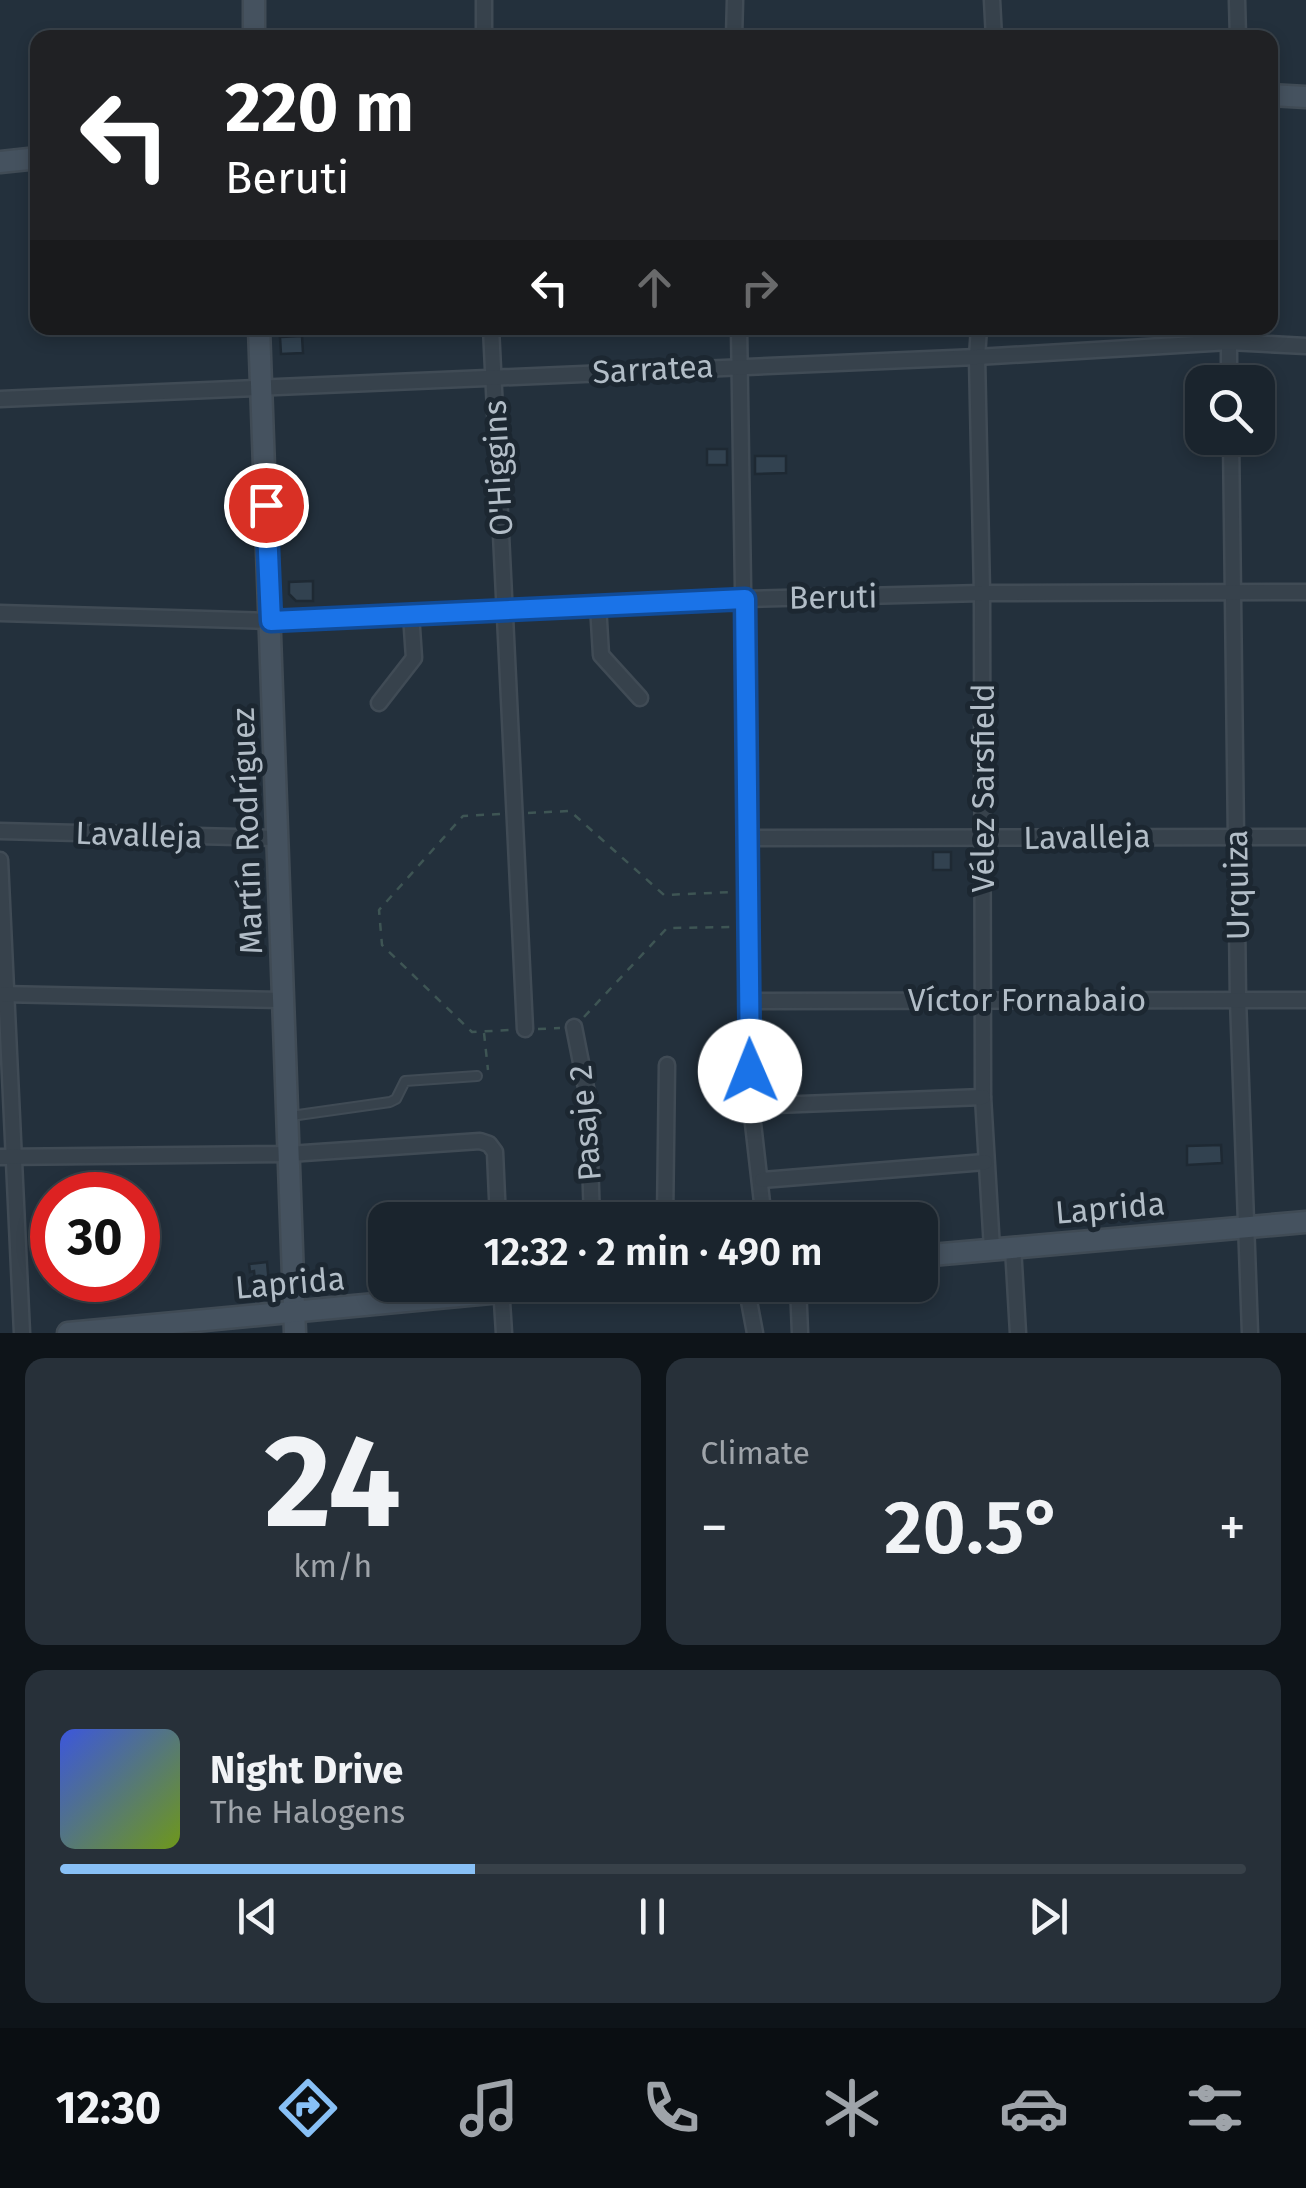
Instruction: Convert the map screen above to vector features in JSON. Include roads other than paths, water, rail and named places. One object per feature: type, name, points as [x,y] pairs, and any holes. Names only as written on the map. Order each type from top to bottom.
[{"type":"street","points":[[254,0],[254,30]]},
{"type":"street","points":[[484,0],[484,30]]},
{"type":"street","points":[[734,30],[735,0]]},
{"type":"street","points":[[992,0],[994,30]]},
{"type":"street","points":[[1237,0],[1238,30]]},
{"type":"street","points":[[1278,95],[1306,97]]},
{"type":"street","points":[[0,162],[30,159]]},
{"type":"street","name":"Martín Rodríguez","points":[[260,335],[295,1323]]},
{"type":"street","name":"O'Higgins","points":[[491,335],[525,1030]]},
{"type":"street","points":[[739,335],[748,1001],[751,1106],[763,1202]]},
{"type":"street","name":"Vélez Sarsfield","points":[[978,335],[985,1162],[1018,1333]]},
{"type":"street","points":[[1229,335],[1230,365]]},
{"type":"street","name":"Sarratea","points":[[0,399],[976,357],[1229,335],[1306,346]]},
{"type":"street","name":"Urquiza","points":[[1231,455],[1238,999],[1250,1333]]},
{"type":"street","name":"Beruti","points":[[0,613],[271,621],[745,599],[982,593],[1306,592]]},
{"type":"street","points":[[598,605],[601,655],[640,698]]},
{"type":"street","points":[[378,703],[414,658],[411,614]]},
{"type":"street","name":"Lavalleja","points":[[0,831],[277,838]]},
{"type":"street","name":"Lavalleja","points":[[748,838],[1306,836]]},
{"type":"street","points":[[0,860],[6,1157],[22,1333]]},
{"type":"street","points":[[3,994],[283,1000]]},
{"type":"street","name":"Víctor Fornabaio","points":[[748,1001],[1306,1000]]},
{"type":"street","name":"Pasaje 2","points":[[574,1027],[588,1098],[591,1202]]},
{"type":"street","points":[[664,1202],[667,1065]]},
{"type":"street","points":[[751,1106],[983,1097]]},
{"type":"street","points":[[6,1157],[289,1154],[480,1142],[489,1144],[494,1152],[497,1202]]},
{"type":"street","points":[[762,1180],[985,1162]]},
{"type":"street","name":"Laprida","points":[[938,1254],[1306,1222]]},
{"type":"street","name":"Laprida","points":[[68,1333],[295,1323],[422,1302]]},
{"type":"street","points":[[502,1302],[504,1333]]},
{"type":"street","points":[[749,1302],[755,1333]]},
{"type":"street","points":[[799,1302],[800,1333]]},
{"type":"lane","points":[[287,1116],[390,1102],[406,1081],[478,1076]]}]
